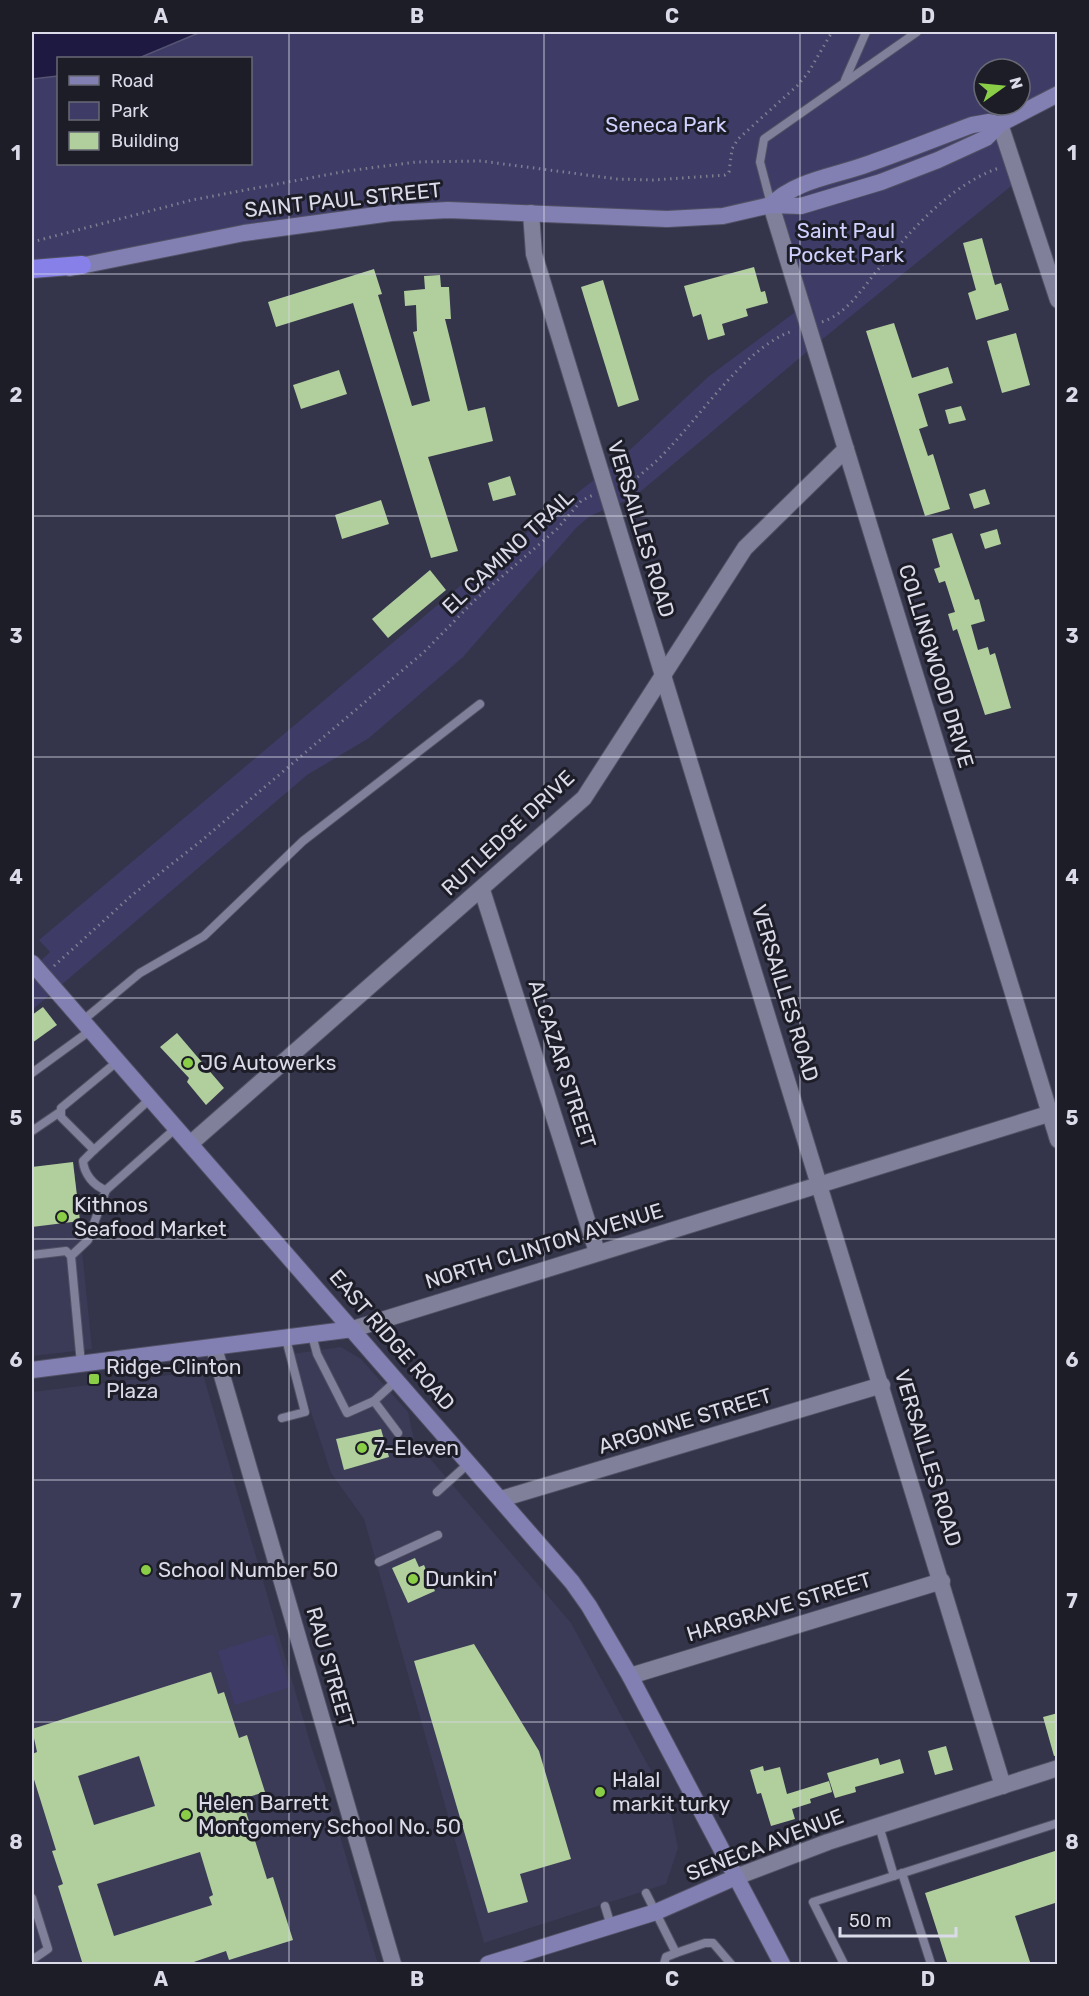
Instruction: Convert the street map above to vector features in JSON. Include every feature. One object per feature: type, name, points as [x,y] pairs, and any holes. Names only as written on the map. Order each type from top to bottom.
[{"type":"highway","points":[[32,269],[82,265]]},
{"type":"main road","name":"SAINT PAUL STREET","points":[[32,277],[244,233],[348,217],[437,210],[681,219],[732,214],[771,205],[795,188],[870,164],[972,125],[989,122],[1000,124],[1058,94]]},
{"type":"main road","name":"EAST RIDGE ROAD","points":[[32,963],[470,1463],[589,1606],[630,1677],[782,1965]]},
{"type":"main road","name":"NORTH CLINTON AVENUE","points":[[32,1370],[352,1329]]},
{"type":"main road","name":"SENECA AVENUE","points":[[489,1965],[656,1912],[736,1877]]},
{"type":"street","points":[[1000,124],[1058,300]]},
{"type":"street","name":"COLLINGWOOD DRIVE","points":[[771,205],[1053,1112],[1058,1140]]},
{"type":"street","name":"VERSAILLES ROAD","points":[[531,213],[534,254],[1004,1786]]},
{"type":"street","name":"RUTLEDGE DRIVE","points":[[190,1144],[482,890],[584,798],[745,548],[846,449]]},
{"type":"street","name":"ALCAZAR STREET","points":[[482,890],[597,1252]]},
{"type":"street","name":"NORTH CLINTON AVENUE","points":[[352,1329],[1053,1112]]},
{"type":"street","name":"RAU STREET","points":[[214,1347],[393,1965]]},
{"type":"street","name":"ARGONNE STREET","points":[[501,1499],[882,1385]]},
{"type":"street","name":"HARGRAVE STREET","points":[[630,1677],[942,1581]]},
{"type":"street","name":"SENECA AVENUE","points":[[736,1877],[792,1855],[1058,1768]]},
{"type":"lane","points":[[845,81],[866,32]]},
{"type":"lane","points":[[771,205],[760,162],[764,139],[917,32]]},
{"type":"lane","points":[[32,1073],[140,973],[204,936],[303,841],[480,704]]},
{"type":"lane","points":[[32,1131],[60,1112],[61,1108],[118,1061]]},
{"type":"lane","points":[[106,1190],[99,1188],[84,1170],[83,1161],[150,1099]]},
{"type":"lane","points":[[60,1112],[61,1117],[94,1150]]},
{"type":"lane","points":[[71,1256],[88,1240],[106,1190],[176,1128]]},
{"type":"lane","points":[[32,1255],[66,1251],[71,1256],[81,1364]]},
{"type":"lane","points":[[312,1335],[317,1354],[347,1413],[374,1401],[397,1380]]},
{"type":"lane","points":[[282,1418],[305,1412],[286,1339]]},
{"type":"lane","points":[[374,1401],[398,1433]]},
{"type":"lane","points":[[437,1492],[470,1463]]},
{"type":"lane","points":[[379,1562],[438,1535]]},
{"type":"lane","points":[[844,1965],[813,1902],[1058,1823]]},
{"type":"lane","points":[[879,1826],[931,1965]]},
{"type":"lane","points":[[646,1893],[675,1953]]},
{"type":"lane","points":[[32,1898],[48,1949],[32,1960]]},
{"type":"lane","points":[[605,1906],[611,1926]]},
{"type":"lane","points":[[664,1965],[666,1957],[705,1943],[713,1943],[731,1965]]},
{"type":"path","points":[[32,242],[192,200],[347,171],[416,162],[481,161],[629,179],[725,175],[731,166],[732,149],[738,139],[797,86],[808,73],[832,32]]},
{"type":"path","name":"EL CAMINO TRAIL","points":[[55,965],[131,896],[201,841],[424,652],[476,599],[557,529],[581,501],[633,482],[662,456],[724,384],[774,339],[842,312],[884,262],[946,199],[976,178],[999,168]]},
{"type":"shaded area","points":[[32,32],[201,32],[141,57],[57,57],[57,76],[32,79]]},
{"type":"shaded area","name":"Ridge-Clinton Plaza","points":[[73,1162],[92,1349],[32,1356],[32,1167]]},
{"type":"shaded area","points":[[341,1347],[361,1359],[408,1412],[414,1440],[571,1623],[669,1804],[678,1848],[666,1884],[484,1943],[364,1519],[331,1473],[292,1354]]},
{"type":"shaded area","name":"School Number 50","points":[[202,1371],[312,1749],[378,1964],[32,1964],[32,1392]]},
{"type":"green space","name":"Seneca Park","points":[[201,32],[1058,32],[1057,94],[1032,107],[1032,57],[972,57],[972,117],[1014,117],[1001,124],[1020,179],[814,346],[634,497],[590,516],[576,528],[463,657],[369,738],[307,775],[32,1010],[32,969],[50,952],[39,940],[472,576],[619,460],[708,377],[802,307],[771,205],[732,214],[437,210],[32,269],[32,79],[57,76],[57,165],[252,165],[252,57],[141,57]]},
{"type":"green space","points":[[273,1634],[290,1687],[235,1705],[218,1651]]},
{"type":"building","points":[[982,238],[995,285],[1001,283],[1009,310],[976,320],[968,293],[976,290],[963,243]]},
{"type":"building","points":[[754,267],[761,292],[765,291],[768,303],[746,309],[748,316],[722,324],[725,335],[708,340],[701,314],[693,317],[684,286]]},
{"type":"building","points":[[374,269],[382,294],[378,295],[412,406],[430,401],[413,332],[417,331],[416,305],[405,306],[404,291],[425,289],[424,276],[440,275],[441,287],[449,287],[451,319],[445,319],[468,411],[485,407],[493,441],[428,457],[458,551],[431,558],[353,303],[276,327],[268,302]]},
{"type":"building","points":[[603,280],[639,400],[618,407],[581,287]]},
{"type":"building","points":[[894,323],[912,378],[948,367],[953,383],[918,394],[928,426],[919,429],[928,456],[933,454],[950,509],[925,516],[866,331]]},
{"type":"building","points":[[1016,333],[1030,385],[1002,393],[987,341]]},
{"type":"building","points":[[339,370],[347,394],[301,409],[293,385]]},
{"type":"building","points":[[961,406],[966,420],[949,424],[945,410]]},
{"type":"building","points":[[510,476],[516,495],[493,501],[488,483]]},
{"type":"building","points":[[985,489],[990,504],[974,509],[969,494]]},
{"type":"building","points":[[381,500],[389,524],[342,539],[335,515]]},
{"type":"building","points":[[997,529],[1001,544],[985,549],[980,534]]},
{"type":"building","points":[[952,533],[975,600],[979,599],[985,621],[971,625],[978,650],[988,647],[990,655],[995,653],[1011,708],[985,715],[957,629],[953,631],[948,614],[955,612],[945,581],[939,583],[934,569],[940,567],[932,539]]},
{"type":"building","points":[[430,570],[446,590],[388,638],[372,619]]},
{"type":"building","points":[[43,1007],[57,1025],[32,1043],[32,1015]]},
{"type":"building","name":"JG Autowerks","points":[[177,1033],[224,1088],[206,1105],[187,1082],[189,1078],[160,1047]]},
{"type":"building","points":[[73,1162],[80,1221],[32,1227],[32,1167]]},
{"type":"building","name":"7-Eleven","points":[[381,1429],[389,1457],[344,1470],[336,1439]]},
{"type":"building","name":"Dunkin'","points":[[415,1558],[419,1567],[424,1565],[435,1591],[408,1603],[392,1568]]},
{"type":"building","points":[[474,1644],[539,1751],[571,1859],[520,1874],[528,1902],[488,1913],[414,1661]]},
{"type":"building","name":"Helen Barrett Montgomery School No. 50","points":[[211,1672],[218,1694],[224,1692],[239,1738],[247,1735],[265,1792],[242,1799],[267,1879],[273,1877],[293,1940],[229,1960],[226,1951],[185,1965],[83,1965],[58,1886],[63,1884],[52,1851],[56,1850],[32,1773],[32,1754],[37,1752],[32,1729]],"holes":[[[139,1756],[155,1806],[94,1825],[78,1776]],[[200,1852],[213,1895],[209,1897],[212,1905],[114,1936],[97,1884]]]},
{"type":"building","points":[[1058,1713],[1058,1755],[1054,1756],[1043,1717]]},
{"type":"building","points":[[946,1746],[953,1770],[935,1775],[928,1751]]},
{"type":"building","points":[[878,1758],[880,1765],[900,1759],[904,1773],[855,1787],[856,1792],[835,1798],[827,1773]]},
{"type":"building","points":[[763,1766],[764,1771],[780,1767],[787,1794],[829,1781],[832,1792],[810,1799],[811,1803],[792,1809],[795,1819],[771,1826],[761,1793],[757,1794],[750,1770]]},
{"type":"building","points":[[1058,1850],[1058,1902],[1015,1916],[1031,1965],[948,1965],[925,1893]]},
{"type":"place","name":"JG Autowerks","points":[[188,1063]]},
{"type":"place","name":"Kithnos Seafood Market","points":[[62,1217]]},
{"type":"place","name":"Ridge-Clinton Plaza","points":[[94,1379]]},
{"type":"place","name":"7-Eleven","points":[[362,1448]]},
{"type":"place","name":"School Number 50","points":[[146,1570]]},
{"type":"place","name":"Dunkin'","points":[[413,1579]]},
{"type":"place","name":"Halal markit turky","points":[[600,1792]]},
{"type":"place","name":"Helen Barrett Montgomery School No. 50","points":[[186,1815]]},
{"type":"park label","name":"Saint Paul Pocket Park","points":[[846,243]]}]
